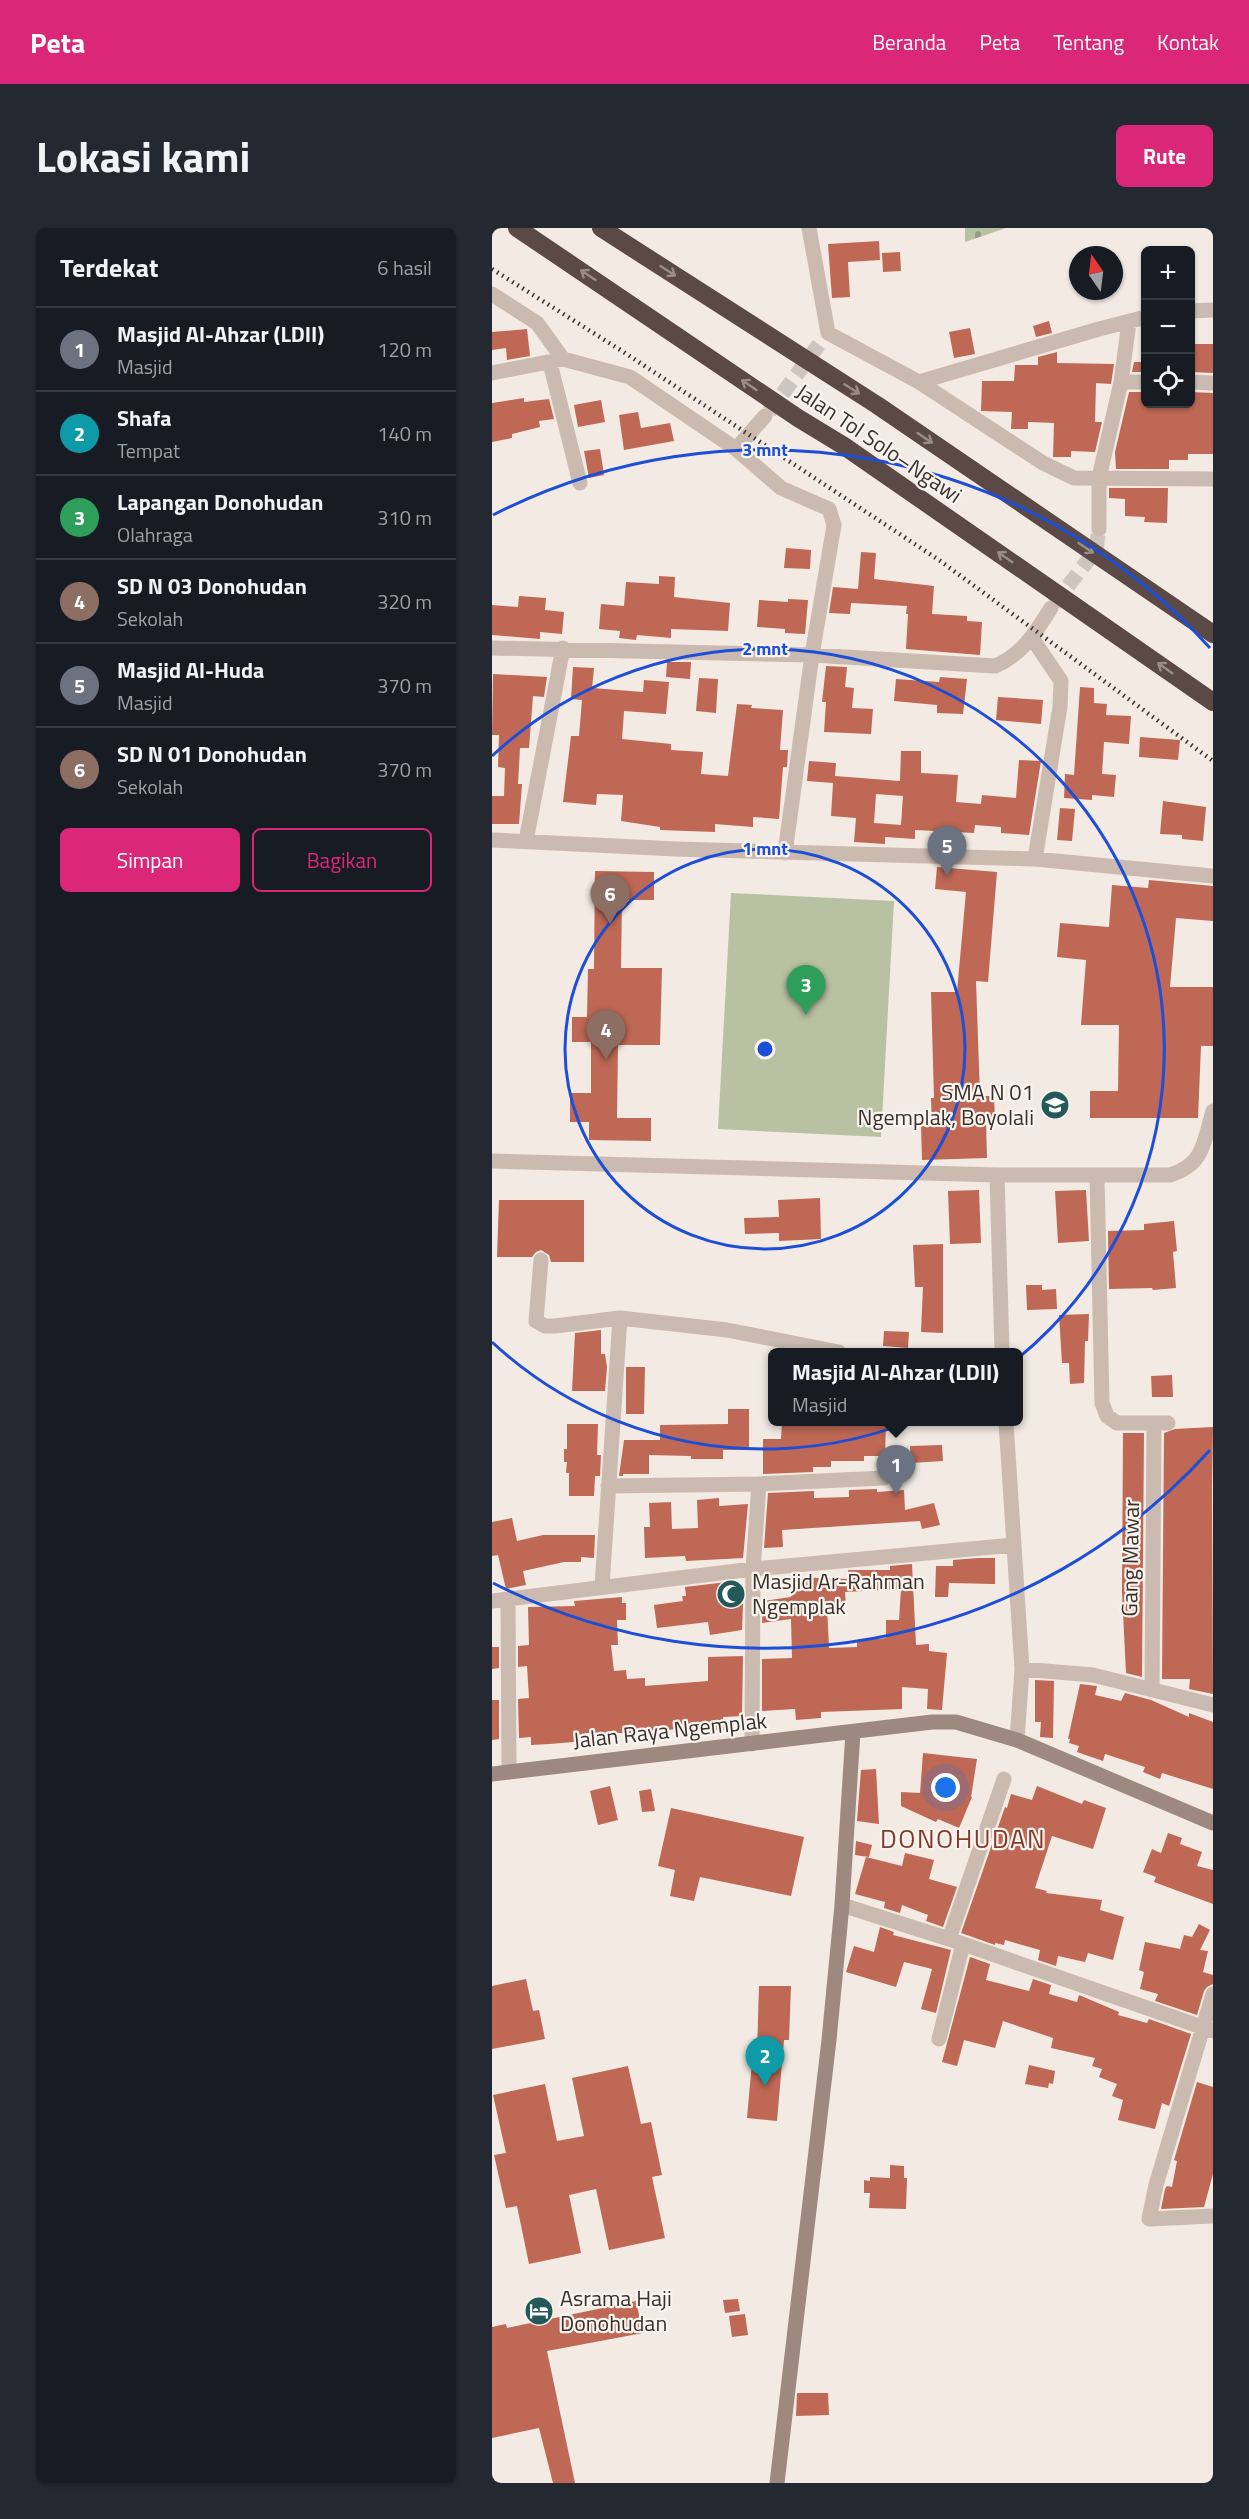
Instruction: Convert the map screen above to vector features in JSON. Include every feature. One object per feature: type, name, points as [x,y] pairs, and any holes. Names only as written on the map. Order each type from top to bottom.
[{"type":"highway","name":"Jalan Tol Solo–Ngawi","points":[[517,228],[798,418],[844,446],[1213,702]]},
{"type":"highway","name":"Jalan Tol Solo–Ngawi","points":[[601,228],[877,405],[1213,634]]},
{"type":"main road","name":"Jalan Raya Ngemplak","points":[[492,1774],[932,1722],[956,1722],[1017,1740],[1213,1823]]},
{"type":"main road","points":[[777,2483],[829,2040],[842,1905],[853,1732]]},
{"type":"street","points":[[809,228],[824,338],[919,382],[1043,464],[1074,478],[1213,479]]},
{"type":"street","points":[[492,294],[537,323],[556,361],[580,483]]},
{"type":"street","points":[[1195,311],[1213,309]]},
{"type":"street","points":[[919,382],[1099,328],[1141,318]]},
{"type":"street","points":[[1099,529],[1099,478],[1121,382],[1129,322]]},
{"type":"street","points":[[492,373],[556,361],[630,377],[736,449],[781,488],[829,509],[834,525],[812,655],[785,853]]},
{"type":"street","points":[[1121,382],[1141,382]]},
{"type":"street","points":[[1195,382],[1213,382]]},
{"type":"street","points":[[736,449],[765,416]]},
{"type":"street","points":[[492,648],[812,655],[995,666],[1008,661],[1032,638],[1051,608]]},
{"type":"street","points":[[1032,638],[1061,681],[1060,707],[1035,859]]},
{"type":"street","points":[[526,841],[563,648]]},
{"type":"street","points":[[492,840],[785,853],[1035,859],[1213,876]]},
{"type":"street","points":[[492,1161],[997,1175],[1170,1175],[1185,1171],[1194,1163],[1202,1150],[1213,1111]]},
{"type":"street","points":[[997,1175],[1002,1348]]},
{"type":"street","name":"Gang Mawar","points":[[1097,1176],[1102,1403],[1107,1416],[1117,1423],[1161,1425],[1152,1689]]},
{"type":"street","points":[[541,1260],[536,1321],[545,1326],[620,1318],[727,1330],[815,1348]]},
{"type":"street","points":[[602,1586],[620,1318]]},
{"type":"street","points":[[1006,1426],[1022,1669],[1017,1740]]},
{"type":"street","points":[[608,1486],[759,1484],[884,1479]]},
{"type":"street","points":[[752,1744],[753,1569],[759,1484]]},
{"type":"street","points":[[509,1772],[500,1600],[753,1569],[1014,1545]]},
{"type":"street","points":[[1022,1669],[1093,1675],[1213,1705]]},
{"type":"street","points":[[939,2038],[956,1941],[1004,1779]]},
{"type":"street","points":[[842,1905],[956,1941],[1208,2029]]},
{"type":"street","points":[[1213,1994],[1208,2029],[1156,2185],[1149,2219],[1213,2216]]},
{"type":"green space","points":[[965,228],[1006,228],[965,242]]},
{"type":"green space","points":[[731,893],[894,901],[881,1137],[718,1129]]},
{"type":"building","points":[[879,241],[880,260],[848,262],[850,297],[832,298],[828,244]]},
{"type":"building","points":[[900,252],[901,271],[883,272],[882,253]]},
{"type":"building","points":[[1049,321],[1052,333],[1036,337],[1033,326]]},
{"type":"building","points":[[970,328],[975,354],[954,358],[949,332]]},
{"type":"building","points":[[527,329],[530,356],[507,360],[506,348],[492,350],[492,332]]},
{"type":"building","points":[[1195,344],[1213,344],[1213,373],[1195,372]]},
{"type":"building","points":[[1057,352],[1057,363],[1114,364],[1111,384],[1096,383],[1095,422],[1102,422],[1095,452],[1071,451],[1071,457],[1053,457],[1054,423],[1028,422],[1028,429],[1011,429],[1012,412],[981,411],[982,381],[1014,381],[1015,365],[1038,365],[1038,357]]},
{"type":"building","points":[[1134,362],[1141,362],[1141,372],[1132,372]]},
{"type":"building","points":[[1129,392],[1141,392],[1141,408],[1195,408],[1195,392],[1213,393],[1213,454],[1188,454],[1188,460],[1169,460],[1169,469],[1116,469],[1115,452]]},
{"type":"building","points":[[524,398],[524,402],[549,399],[554,419],[539,421],[540,427],[512,434],[512,438],[492,442],[492,403]]},
{"type":"building","points":[[601,400],[605,422],[578,427],[574,405]]},
{"type":"building","points":[[638,412],[641,428],[670,423],[674,441],[624,450],[619,415]]},
{"type":"building","points":[[600,449],[604,475],[589,478],[584,451]]},
{"type":"building","points":[[1109,488],[1168,488],[1167,523],[1144,522],[1145,517],[1125,516],[1125,499],[1109,498]]},
{"type":"building","points":[[786,548],[811,550],[810,569],[784,568]]},
{"type":"building","points":[[861,552],[876,553],[874,579],[934,586],[932,614],[967,616],[967,621],[982,622],[980,655],[906,649],[907,606],[851,603],[850,614],[829,613],[833,587],[858,589]]},
{"type":"building","points":[[659,576],[675,577],[674,597],[730,603],[728,631],[671,629],[671,638],[637,635],[636,640],[619,638],[620,631],[599,629],[601,604],[624,606],[626,582],[659,584]]},
{"type":"building","points":[[519,596],[546,598],[545,610],[564,612],[562,634],[540,632],[540,639],[492,635],[492,605],[518,607]]},
{"type":"building","points":[[788,599],[808,600],[805,634],[785,633],[785,629],[757,627],[759,600],[788,602]]},
{"type":"building","points":[[667,662],[691,662],[690,679],[666,677]]},
{"type":"building","points":[[826,666],[847,667],[845,687],[854,688],[852,708],[873,709],[871,734],[824,732],[826,702],[822,702]]},
{"type":"building","points":[[573,667],[594,668],[592,688],[643,692],[644,680],[669,682],[666,714],[624,711],[622,739],[671,744],[671,750],[703,752],[701,774],[728,776],[737,704],[752,705],[751,708],[783,710],[780,750],[788,750],[787,767],[783,767],[779,819],[753,817],[753,827],[715,824],[715,832],[660,830],[660,827],[621,821],[623,795],[597,794],[596,805],[563,802],[571,736],[579,736],[582,700],[571,699]]},
{"type":"building","points":[[493,674],[547,677],[544,697],[533,696],[529,748],[520,748],[518,784],[522,784],[519,824],[492,824],[492,796],[504,796],[505,768],[498,767],[499,735],[492,735]]},
{"type":"building","points":[[940,677],[967,679],[963,714],[937,713],[937,705],[894,701],[896,679],[939,682]]},
{"type":"building","points":[[699,678],[718,679],[716,713],[696,711]]},
{"type":"building","points":[[1080,687],[1094,688],[1094,703],[1107,704],[1106,715],[1131,716],[1129,744],[1104,742],[1102,774],[1116,775],[1114,797],[1092,795],[1092,800],[1064,798],[1065,774],[1074,775]]},
{"type":"building","points":[[998,697],[1043,700],[1041,724],[996,720]]},
{"type":"building","points":[[1140,737],[1180,740],[1178,760],[1139,757]]},
{"type":"building","points":[[901,751],[921,751],[921,773],[958,775],[956,802],[981,804],[982,795],[1016,798],[1019,760],[1041,761],[1029,835],[1001,833],[1001,827],[975,825],[974,833],[915,830],[915,839],[885,837],[885,844],[854,842],[856,818],[831,816],[833,783],[807,781],[809,761],[836,763],[835,776],[900,781]],"holes":[[[876,794],[903,796],[901,825],[874,823]]]},
{"type":"building","points":[[1163,801],[1206,807],[1203,841],[1182,839],[1182,835],[1160,834]]},
{"type":"building","points":[[1060,808],[1075,809],[1072,841],[1057,840]]},
{"type":"building","points":[[937,867],[997,872],[988,982],[976,981],[980,1096],[994,1096],[995,1120],[986,1121],[987,1158],[922,1160],[921,1126],[932,1126],[931,1098],[934,1098],[931,992],[957,992],[966,892],[935,889]]},
{"type":"building","points":[[595,871],[654,872],[654,900],[622,900],[621,968],[662,968],[660,1045],[618,1045],[617,1118],[651,1118],[651,1141],[589,1140],[589,1122],[570,1122],[570,1093],[591,1093],[591,1042],[572,1042],[572,1017],[587,1017],[588,969],[594,969]]},
{"type":"building","points":[[1149,880],[1213,886],[1213,921],[1176,918],[1170,987],[1213,987],[1213,1046],[1201,1046],[1198,1118],[1090,1118],[1090,1091],[1118,1091],[1119,1025],[1081,1025],[1086,960],[1057,957],[1060,923],[1109,927],[1112,885],[1148,888]]},
{"type":"building","points":[[979,1190],[981,1243],[950,1244],[948,1191]]},
{"type":"building","points":[[1086,1190],[1089,1241],[1058,1243],[1055,1191]]},
{"type":"building","points":[[820,1198],[821,1239],[779,1241],[779,1233],[745,1234],[744,1218],[779,1217],[778,1200]]},
{"type":"building","points":[[499,1200],[584,1200],[584,1262],[551,1262],[549,1255],[541,1250],[532,1257],[497,1257]]},
{"type":"building","points":[[1174,1221],[1177,1251],[1173,1252],[1176,1288],[1109,1289],[1108,1231],[1144,1230],[1144,1224]]},
{"type":"building","points":[[943,1244],[943,1333],[921,1332],[923,1287],[915,1287],[913,1245]]},
{"type":"building","points":[[1026,1285],[1042,1285],[1042,1290],[1056,1289],[1057,1309],[1027,1310]]},
{"type":"building","points":[[1089,1314],[1088,1341],[1085,1341],[1084,1383],[1070,1384],[1069,1363],[1062,1363],[1059,1315]]},
{"type":"building","points":[[601,1330],[601,1354],[605,1354],[607,1367],[605,1391],[572,1391],[575,1333]]},
{"type":"building","points":[[884,1331],[909,1332],[908,1348],[883,1346]]},
{"type":"building","points":[[626,1367],[645,1367],[644,1414],[626,1414]]},
{"type":"building","points":[[1172,1375],[1173,1397],[1152,1397],[1151,1376]]},
{"type":"building","points":[[728,1409],[749,1409],[749,1450],[723,1450],[723,1459],[649,1455],[649,1474],[619,1476],[624,1440],[660,1440],[660,1425],[728,1424]]},
{"type":"building","points":[[567,1424],[598,1424],[597,1455],[601,1455],[600,1476],[595,1476],[594,1496],[569,1496],[569,1473],[566,1473],[567,1462],[564,1462],[564,1449],[567,1449]]},
{"type":"building","points":[[782,1426],[886,1426],[885,1456],[864,1456],[864,1461],[831,1461],[831,1467],[813,1467],[813,1472],[763,1474],[763,1439],[781,1439]]},
{"type":"building","points":[[1213,1427],[1213,1694],[1189,1689],[1190,1679],[1162,1679],[1164,1433],[1175,1429]]},
{"type":"building","points":[[1123,1433],[1144,1433],[1142,1677],[1126,1673],[1122,1592]]},
{"type":"building","points":[[942,1445],[943,1461],[911,1463],[910,1446]]},
{"type":"building","points":[[877,1489],[877,1492],[904,1490],[905,1510],[934,1503],[940,1525],[922,1529],[920,1521],[782,1530],[783,1547],[764,1548],[768,1493],[814,1491],[814,1498],[849,1497],[849,1490]]},
{"type":"building","points":[[719,1498],[719,1506],[748,1504],[743,1558],[686,1561],[685,1556],[645,1558],[644,1527],[650,1527],[649,1503],[671,1502],[672,1529],[698,1528],[697,1500]]},
{"type":"building","points":[[512,1518],[517,1541],[543,1535],[595,1535],[594,1558],[581,1557],[581,1562],[564,1562],[523,1571],[526,1585],[506,1589],[498,1555],[492,1556],[492,1522]]},
{"type":"building","points":[[995,1558],[995,1584],[949,1583],[948,1597],[935,1597],[936,1566],[953,1566],[953,1560]]},
{"type":"building","points":[[912,1564],[916,1645],[929,1644],[929,1651],[947,1653],[942,1710],[927,1709],[928,1689],[902,1687],[902,1709],[821,1712],[821,1718],[796,1720],[795,1709],[762,1711],[762,1659],[792,1658],[791,1619],[762,1623],[763,1601],[791,1597],[791,1577],[849,1579],[848,1570],[890,1570],[890,1566]],"holes":[[[901,1589],[899,1620],[886,1620],[886,1638],[857,1641],[857,1647],[829,1648],[827,1606],[846,1606],[845,1592]]]},
{"type":"building","points":[[727,1582],[729,1598],[740,1596],[741,1604],[743,1604],[742,1630],[710,1635],[708,1622],[657,1628],[654,1605],[683,1601],[682,1596],[686,1596],[685,1587]]},
{"type":"building","points":[[622,1597],[622,1603],[626,1603],[626,1620],[617,1620],[618,1645],[611,1645],[614,1671],[626,1670],[627,1679],[645,1678],[645,1686],[708,1681],[708,1657],[743,1656],[742,1716],[723,1717],[724,1730],[703,1730],[703,1727],[630,1733],[585,1733],[585,1741],[531,1745],[531,1737],[519,1738],[518,1699],[529,1698],[527,1666],[518,1667],[518,1646],[529,1645],[528,1607],[575,1606],[574,1601]]},
{"type":"building","points":[[492,1647],[499,1647],[499,1668],[492,1669]]},
{"type":"building","points":[[1035,1680],[1054,1681],[1053,1738],[1040,1737],[1041,1722],[1035,1722]]},
{"type":"building","points":[[1080,1684],[1097,1686],[1095,1695],[1121,1701],[1125,1693],[1151,1700],[1189,1717],[1189,1713],[1213,1722],[1213,1789],[1162,1773],[1160,1779],[1143,1772],[1145,1767],[1105,1754],[1103,1761],[1077,1752],[1079,1746],[1069,1743],[1070,1739],[1068,1739]]},
{"type":"building","points":[[492,1700],[499,1700],[499,1739],[492,1740]]},
{"type":"building","points":[[923,1753],[977,1759],[972,1797],[959,1828],[938,1819],[936,1822],[901,1806],[901,1792],[920,1793]]},
{"type":"building","points":[[876,1769],[879,1824],[857,1821],[861,1770]]},
{"type":"building","points":[[610,1786],[618,1820],[598,1825],[590,1791]]},
{"type":"building","points":[[1037,1786],[1082,1804],[1084,1800],[1106,1808],[1093,1849],[1052,1836],[1035,1888],[1047,1891],[1046,1893],[1102,1900],[1100,1910],[1124,1917],[1113,1960],[1088,1953],[1085,1962],[1058,1956],[1056,1966],[1038,1960],[1040,1950],[1005,1940],[1004,1945],[995,1943],[995,1945],[961,1933],[1011,1794],[1032,1800]]},
{"type":"building","points":[[651,1789],[655,1811],[642,1812],[639,1791]]},
{"type":"building","points":[[671,1808],[804,1837],[791,1896],[700,1877],[694,1901],[670,1896],[675,1870],[658,1866]]},
{"type":"building","points":[[1168,1833],[1182,1838],[1180,1844],[1202,1852],[1197,1866],[1213,1870],[1213,1904],[1154,1882],[1156,1877],[1143,1872],[1152,1849],[1161,1853]]},
{"type":"building","points":[[856,1841],[872,1845],[869,1857],[855,1855]]},
{"type":"building","points":[[905,1853],[934,1860],[929,1879],[957,1887],[943,1927],[926,1921],[928,1915],[902,1905],[900,1913],[884,1908],[885,1902],[855,1894],[866,1857],[902,1866]]},
{"type":"building","points":[[1199,1924],[1210,1930],[1200,1950],[1208,1951],[1203,1972],[1213,1975],[1213,1984],[1204,1991],[1197,2015],[1155,2001],[1158,1994],[1140,1989],[1144,1972],[1139,1970],[1145,1942],[1180,1949],[1184,1935],[1192,1937]]},
{"type":"building","points":[[880,1927],[894,1932],[893,1935],[951,1950],[936,2013],[921,2009],[932,1969],[904,1962],[896,1987],[846,1972],[854,1946],[874,1952]]},
{"type":"building","points":[[970,1957],[990,1964],[986,1980],[1029,1991],[1033,1979],[1051,1985],[1049,1994],[1077,2002],[1079,1995],[1119,2012],[1118,2015],[1147,2023],[1149,2019],[1191,2034],[1169,2106],[1162,2103],[1155,2129],[1118,2120],[1123,2100],[1112,2096],[1117,2084],[1099,2077],[1102,2069],[1092,2066],[1095,2058],[1051,2048],[1053,2038],[1003,2021],[995,2048],[964,2040],[957,2066],[942,2062]]},
{"type":"building","points":[[526,1979],[533,2011],[539,2010],[545,2039],[492,2049],[492,1986]]},
{"type":"building","points":[[759,1986],[791,1986],[789,2040],[784,2040],[777,2121],[747,2118],[753,2051],[757,2052]]},
{"type":"building","points":[[1029,2065],[1055,2071],[1053,2084],[1049,2083],[1048,2088],[1025,2084]]},
{"type":"building","points":[[628,2066],[641,2124],[651,2122],[662,2175],[652,2177],[665,2238],[609,2250],[596,2189],[569,2195],[581,2253],[529,2264],[517,2206],[506,2208],[494,2155],[506,2153],[493,2095],[545,2084],[557,2141],[584,2136],[572,2078]]},
{"type":"building","points":[[1197,2082],[1213,2087],[1213,2174],[1204,2207],[1161,2209],[1165,2189],[1167,2186],[1172,2187],[1177,2161],[1174,2160]]},
{"type":"building","points":[[890,2165],[904,2166],[904,2178],[907,2178],[906,2209],[869,2208],[870,2193],[864,2193],[864,2180],[870,2181],[870,2177],[890,2178]]},
{"type":"building","points":[[738,2299],[740,2311],[725,2313],[723,2300]]},
{"type":"building","points":[[636,2301],[643,2333],[547,2351],[575,2483],[553,2483],[539,2428],[492,2438],[492,2327],[506,2324],[507,2328]]},
{"type":"building","points":[[745,2314],[748,2335],[732,2337],[729,2316]]},
{"type":"building","points":[[797,2393],[828,2393],[829,2415],[796,2416]]},
{"type":"tunnel","points":[[769,412],[820,343]]},
{"type":"tunnel","points":[[1054,604],[1096,550],[1099,529]]},
{"type":"railway","points":[[492,269],[622,351],[939,560],[1213,761]]},
{"type":"place","name":"Masjid Al-Huda","points":[[947,876]]},
{"type":"place","name":"SD N 01 Donohudan","points":[[610,924]]},
{"type":"place","name":"Lapangan Donohudan","points":[[806,1015]]},
{"type":"place","name":"SD N 03 Donohudan","points":[[606,1060]]},
{"type":"place","name":"SMA N 01 Ngemplak, Boyolali","points":[[1055,1105]]},
{"type":"place","name":"Masjid Al-Ahzar (LDII)","points":[[896,1495]]},
{"type":"place","name":"Masjid Ar-Rahman Ngemplak","points":[[731,1594]]},
{"type":"place","name":"Shafa","points":[[765,2086]]},
{"type":"place","name":"Asrama Haji Donohudan","points":[[539,2311]]},
{"type":"district","name":"DONOHUDAN","points":[[963,1839]]}]
